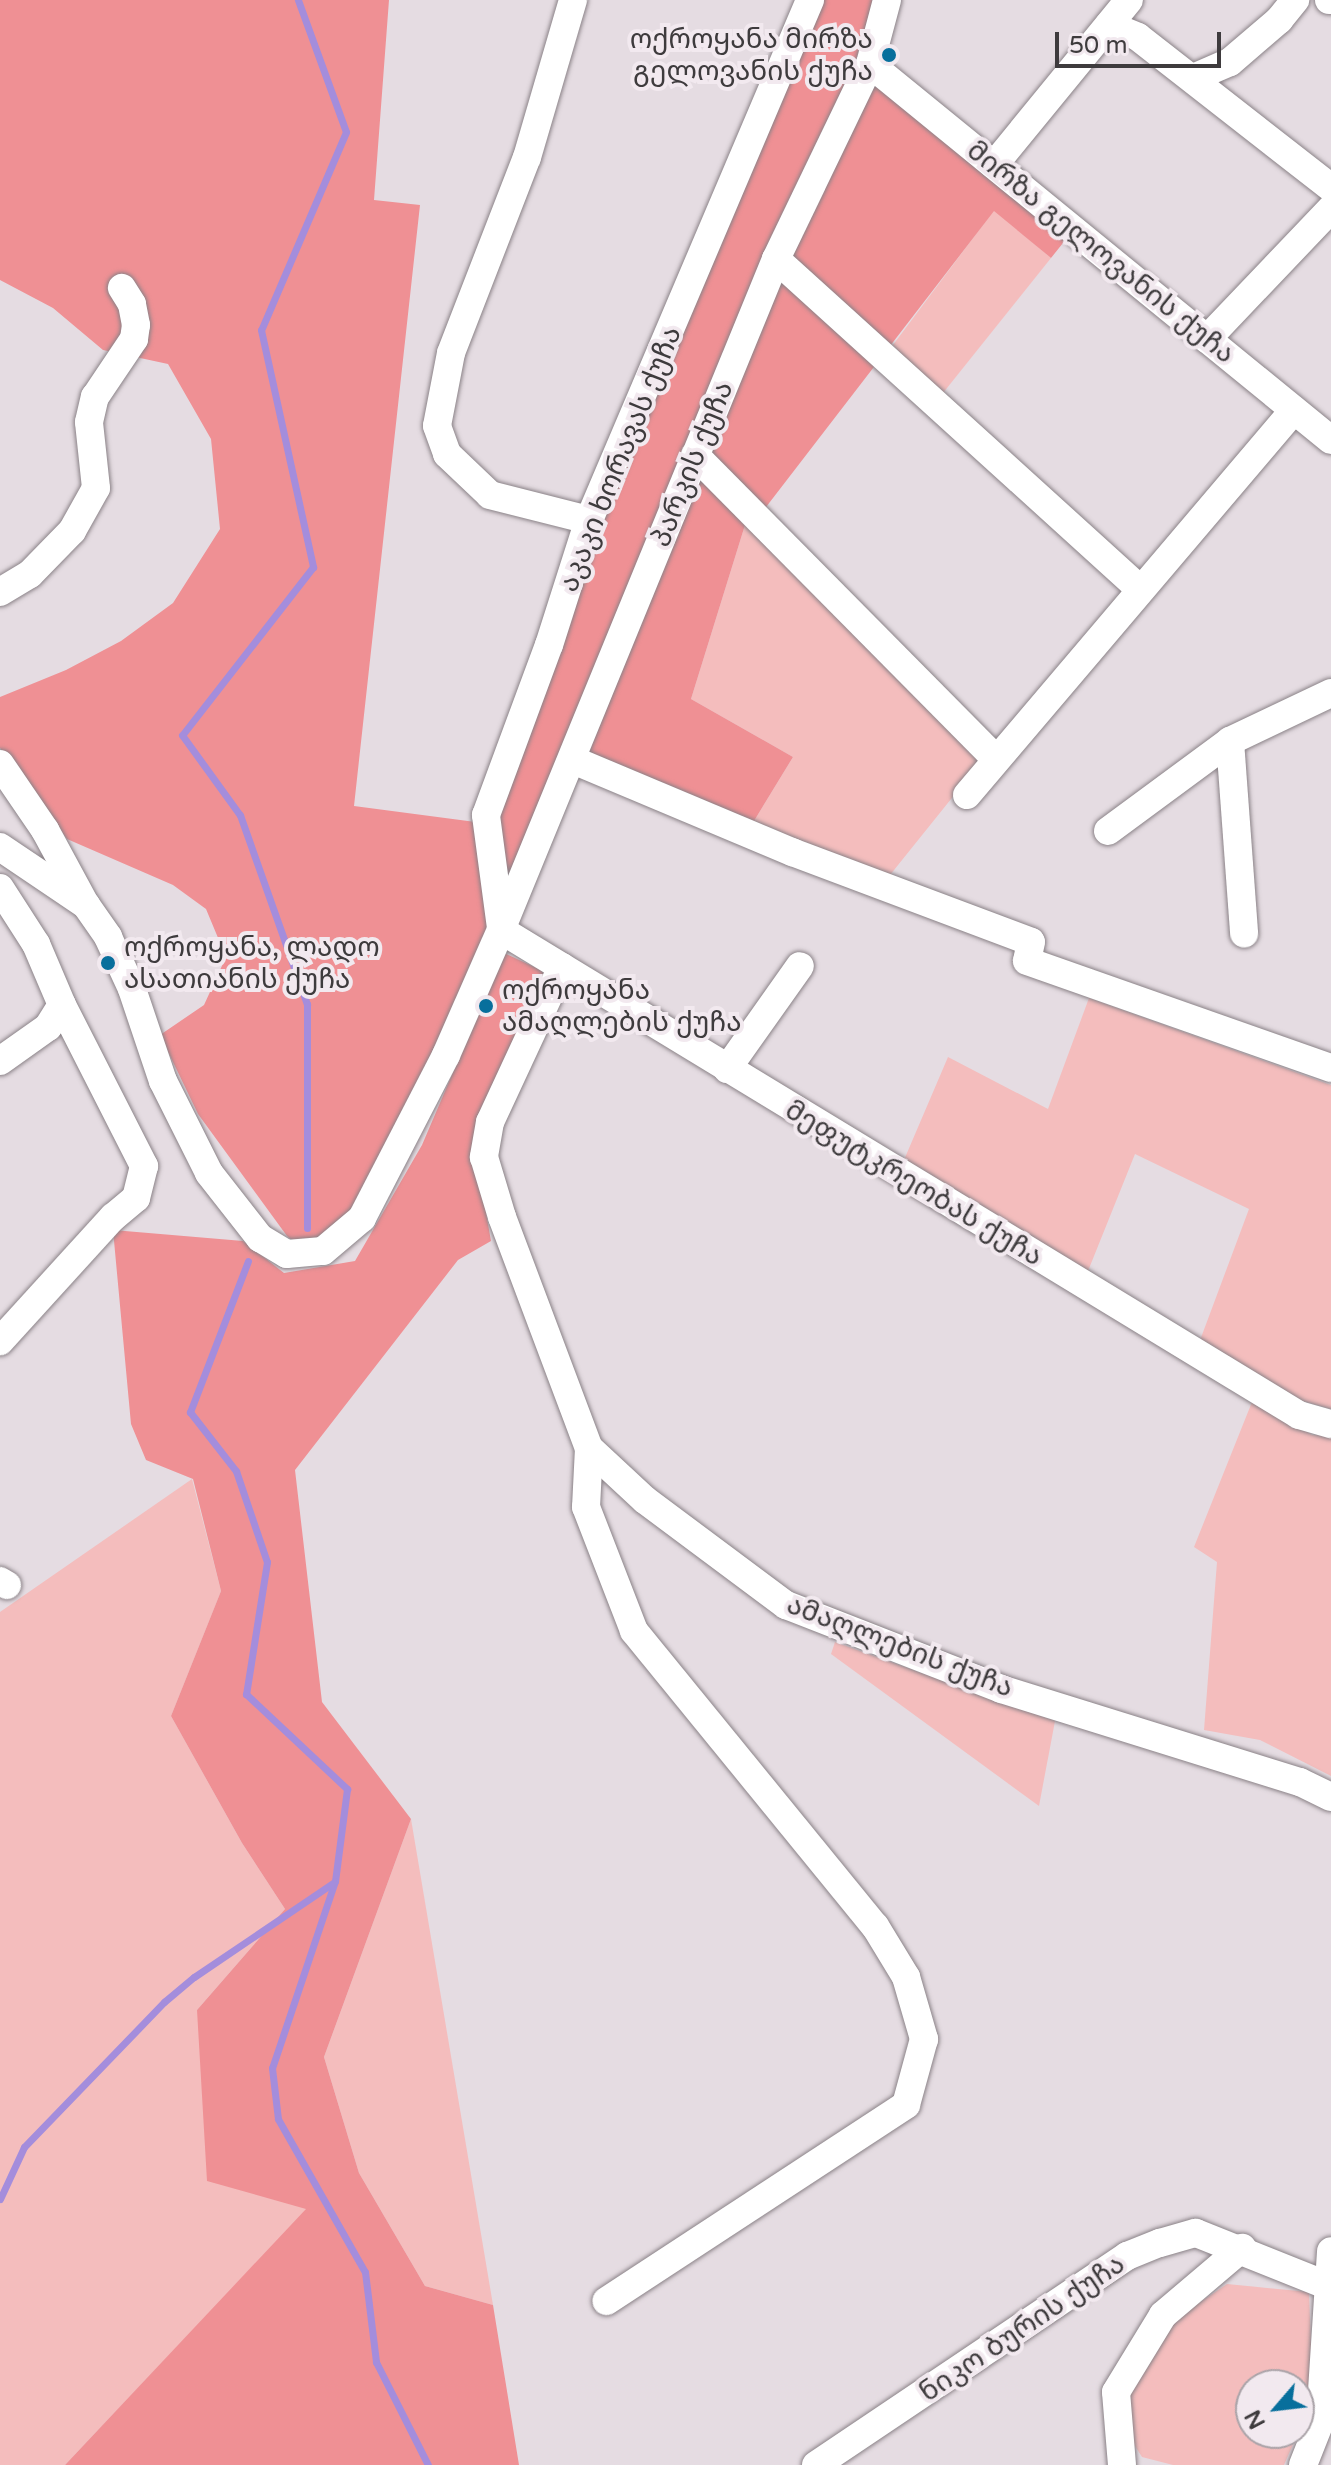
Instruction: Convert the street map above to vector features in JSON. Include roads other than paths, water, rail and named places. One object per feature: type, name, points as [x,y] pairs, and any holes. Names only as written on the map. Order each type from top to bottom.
[{"type":"street","points":[[573,0],[527,157],[451,353],[437,426],[447,454],[490,495],[589,520]]},
{"type":"street","name":"აკაკი ხორავას ქუჩა","points":[[501,930],[486,815],[549,645],[589,520],[810,0]]},
{"type":"street","name":"პარკის ქუჩა","points":[[0,764],[45,830],[86,905],[108,937],[132,989],[163,1081],[209,1173],[260,1238],[287,1254],[323,1251],[362,1218],[446,1055],[573,760],[776,259],[870,64],[887,0]]},
{"type":"street","points":[[994,165],[1129,0]]},
{"type":"street","points":[[1193,78],[1230,62],[1279,20],[1295,0]]},
{"type":"street","points":[[1109,25],[1138,37],[1331,188]]},
{"type":"street","name":"მირზა გელოვანის ქუჩა","points":[[870,64],[1331,440]]},
{"type":"street","points":[[1207,339],[1331,209]]},
{"type":"street","points":[[776,259],[1140,589]]},
{"type":"street","points":[[0,592],[30,574],[72,531],[96,488],[89,422],[95,397],[134,339],[136,325],[132,304],[122,288]]},
{"type":"street","points":[[967,795],[1294,410]]},
{"type":"street","points":[[695,455],[996,759]]},
{"type":"street","points":[[1108,831],[1230,741],[1331,693]]},
{"type":"street","points":[[1230,741],[1244,933]]},
{"type":"street","points":[[573,760],[792,852],[1031,942],[1027,961],[1331,1068]]},
{"type":"street","points":[[0,847],[86,905]]},
{"type":"street","points":[[0,888],[36,944],[62,1005],[144,1166],[142,1186],[136,1198],[113,1217],[0,1341]]},
{"type":"street","name":"მეფუტკრეობას ქუჩა","points":[[501,930],[1299,1415],[1331,1424]]},
{"type":"street","points":[[727,1069],[800,966]]},
{"type":"street","name":"ამაღლების ქუჩა","points":[[562,967],[490,1122],[484,1157],[502,1217],[589,1448],[645,1500],[786,1605],[1001,1689],[1300,1782],[1331,1797]]},
{"type":"street","points":[[0,1061],[48,1027],[62,1005]]},
{"type":"street","points":[[589,1448],[586,1507],[634,1631],[875,1926],[906,1977],[924,2039],[906,2105],[606,2301]]},
{"type":"street","name":"ნიკო ბურის ქუჩა","points":[[816,2465],[1127,2256],[1196,2233],[1242,2248],[1330,2286]]},
{"type":"street","points":[[1122,2465],[1116,2392],[1163,2315],[1242,2248]]},
{"type":"street","points":[[1303,2465],[1320,2422],[1331,2251]]},
{"type":"waterway","points":[[298,0],[346,132],[261,330],[313,567],[182,735],[240,815],[307,1004],[307,1228]]},
{"type":"waterway","points":[[248,1261],[190,1412],[236,1471],[267,1562],[246,1694],[347,1789],[335,1881],[272,2068],[278,2119],[365,2272],[376,2362],[428,2465]]},
{"type":"waterway","points":[[0,2199],[24,2147],[164,2002],[194,1977],[333,1883]]},
{"type":"place","name":"ოქროყანა მირზა გელოვანის ქუჩა","points":[[889,55]]},
{"type":"place","name":"ოქროყანა, ლადო ასათიანის ქუჩა","points":[[108,963]]},
{"type":"place","name":"ოქროყანა ამაღლების ქუჩა","points":[[486,1006]]}]
